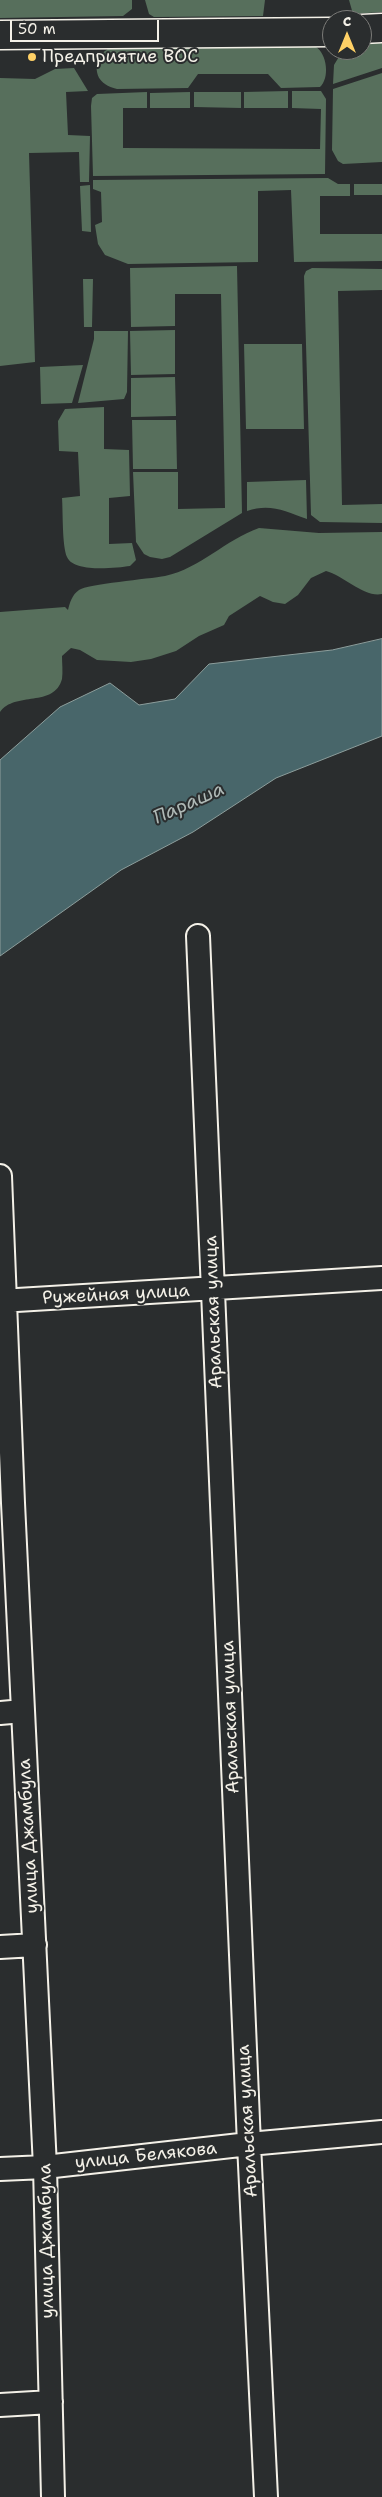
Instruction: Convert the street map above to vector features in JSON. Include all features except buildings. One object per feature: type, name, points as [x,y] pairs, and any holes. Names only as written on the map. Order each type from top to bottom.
[{"type":"main road","points":[[0,35],[322,32]]},
{"type":"street","name":"Аральская улица","points":[[198,936],[249,2144],[266,2497]]},
{"type":"street","name":"улица Джамбула","points":[[0,1176],[6,1503],[23,1711],[45,2167],[53,2497]]},
{"type":"street","name":"Ружейная улица","points":[[3,1301],[382,1278]]},
{"type":"street","points":[[0,1713],[23,1711]]},
{"type":"street","points":[[0,1948],[34,1946]]},
{"type":"street","name":"улица Белякова","points":[[0,2169],[45,2167],[249,2144],[382,2132]]},
{"type":"street","points":[[0,2405],[51,2402]]},
{"type":"green space","points":[[0,0],[132,0],[132,9],[123,16],[0,18]]},
{"type":"green space","points":[[145,0],[265,0],[263,16],[154,17],[149,14]]},
{"type":"green space","points":[[349,0],[382,0],[382,12],[352,10]]},
{"type":"green space","points":[[372,42],[382,42],[382,68],[333,84],[334,65],[337,60],[372,60]]},
{"type":"green space","points":[[112,46],[316,47],[322,53],[322,60],[325,60],[326,72],[320,87],[281,88],[268,74],[198,74],[188,88],[117,89],[105,84],[99,77],[97,73],[98,56]]},
{"type":"green space","points":[[74,68],[88,91],[66,92],[68,135],[90,136],[89,182],[80,182],[79,152],[29,153],[35,362],[0,366],[0,78],[35,79],[55,69]]},
{"type":"green space","points":[[382,73],[382,162],[343,164],[338,161],[332,150],[333,89]]},
{"type":"green space","points":[[288,91],[288,108],[244,108],[244,92]]},
{"type":"green space","points":[[292,91],[321,91],[326,99],[325,174],[93,176],[91,106],[92,98],[97,94],[147,92],[147,108],[123,108],[123,148],[320,149],[321,109],[292,108]]},
{"type":"green space","points":[[190,92],[190,108],[150,108],[150,93]]},
{"type":"green space","points":[[194,92],[241,92],[241,108],[194,107]]},
{"type":"green space","points":[[328,178],[338,184],[350,184],[350,196],[320,196],[320,234],[382,234],[382,261],[294,262],[291,190],[258,191],[258,262],[128,264],[105,255],[98,244],[95,225],[102,222],[101,192],[93,189],[93,180]]},
{"type":"green space","points":[[354,184],[382,184],[382,195],[354,195]]},
{"type":"green space","points":[[90,185],[91,232],[82,231],[80,186]]},
{"type":"green space","points":[[237,266],[242,513],[170,557],[162,559],[150,557],[144,554],[136,542],[133,472],[178,472],[178,509],[225,508],[221,294],[175,294],[175,326],[131,327],[130,268]]},
{"type":"green space","points":[[312,268],[382,269],[382,290],[338,291],[342,505],[382,504],[382,523],[320,522],[311,515],[304,276],[306,271]]},
{"type":"green space","points":[[83,279],[93,279],[92,327],[84,327]]},
{"type":"green space","points":[[175,330],[175,374],[131,375],[130,331]]},
{"type":"green space","points":[[94,331],[128,331],[127,392],[124,399],[78,403],[94,339]]},
{"type":"green space","points":[[244,344],[302,344],[304,429],[246,429]]},
{"type":"green space","points":[[83,365],[72,403],[41,404],[40,367]]},
{"type":"green space","points":[[175,377],[176,416],[131,417],[131,378]]},
{"type":"green space","points":[[104,407],[104,449],[129,450],[130,496],[109,498],[109,544],[132,543],[136,560],[130,566],[115,568],[86,567],[71,562],[65,552],[63,537],[62,498],[80,496],[78,452],[59,451],[58,421],[65,409]]},
{"type":"green space","points":[[132,420],[176,420],[177,469],[133,469]]},
{"type":"green space","points":[[306,480],[307,519],[270,508],[247,511],[247,482]]},
{"type":"green space","points":[[259,528],[319,533],[382,532],[382,594],[369,593],[326,571],[311,578],[298,595],[285,604],[273,602],[260,596],[229,616],[224,625],[199,636],[176,651],[151,659],[131,662],[97,660],[80,650],[71,648],[62,656],[62,679],[58,688],[43,697],[15,702],[0,712],[0,612],[65,607],[68,610],[73,596],[79,590],[94,586],[165,576],[178,572],[190,567],[235,539]]},
{"type":"water","name":"Параша","points":[[382,639],[382,736],[276,778],[193,832],[121,870],[0,956],[0,760],[60,707],[110,683],[139,705],[175,699],[209,664],[332,650]]},
{"type":"place","name":"Предприятие ВОС","points":[[32,57]]}]
